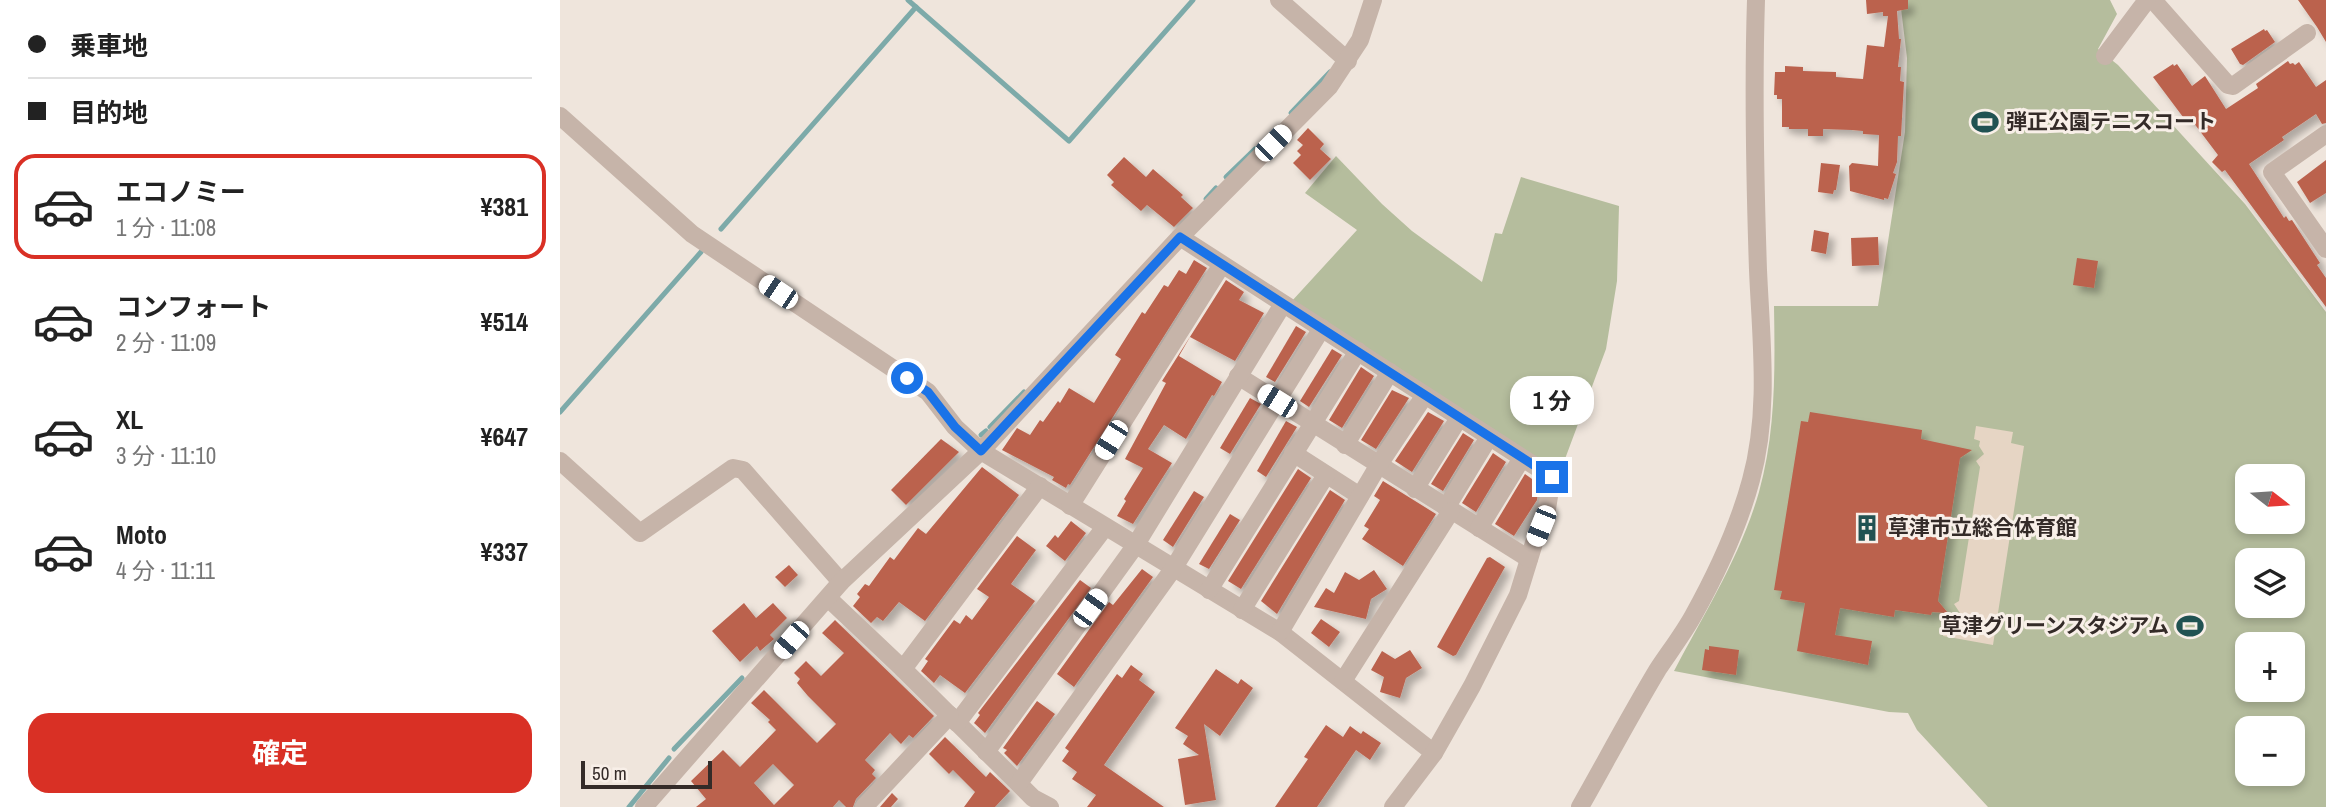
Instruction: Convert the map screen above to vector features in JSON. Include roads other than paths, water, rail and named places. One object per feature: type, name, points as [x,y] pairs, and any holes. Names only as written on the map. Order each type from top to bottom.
[{"type":"street","points":[[1279,0],[1348,61]]},
{"type":"street","points":[[644,807],[841,582],[981,451],[1180,237],[1329,87],[1360,40],[1373,0]]},
{"type":"street","points":[[1580,807],[1717,571],[1742,510],[1755,464],[1764,388],[1756,215],[1756,0]]},
{"type":"street","points":[[2105,56],[2147,0]]},
{"type":"street","points":[[2153,0],[2228,85],[2234,86],[2307,33]]},
{"type":"street","points":[[560,117],[692,234],[928,392],[955,427],[981,451],[1280,632],[1434,753]]},
{"type":"street","points":[[2326,134],[2272,172],[2326,249]]},
{"type":"street","points":[[1180,237],[1221,266],[1552,477],[1547,509],[1518,595],[1472,687],[1434,753],[1393,807]]},
{"type":"street","points":[[1070,506],[1221,266]]},
{"type":"street","points":[[986,752],[1135,546],[1283,304]]},
{"type":"street","points":[[1019,783],[1173,569],[1322,328]]},
{"type":"street","points":[[1209,590],[1358,351]]},
{"type":"street","points":[[1345,445],[1390,372]]},
{"type":"street","points":[[1238,376],[1529,559]]},
{"type":"street","points":[[1280,632],[1378,466],[1425,395]]},
{"type":"street","points":[[1415,489],[1459,418]]},
{"type":"street","points":[[1343,681],[1448,510],[1489,437]]},
{"type":"street","points":[[1293,453],[1360,496]]},
{"type":"street","points":[[1479,528],[1522,458]]},
{"type":"street","points":[[560,461],[640,533],[733,468],[743,470],[841,582]]},
{"type":"street","points":[[1242,610],[1326,475]]},
{"type":"street","points":[[904,669],[1040,486]]},
{"type":"street","points":[[864,807],[953,719],[1105,527]]},
{"type":"street","points":[[828,598],[1019,783],[1028,802],[1050,807]]},
{"type":"waterway","points":[[908,0],[1069,141],[1193,0]]},
{"type":"waterway","points":[[721,229],[916,7]]},
{"type":"waterway","points":[[1291,113],[1330,72]]},
{"type":"waterway","points":[[1226,177],[1255,149]]},
{"type":"waterway","points":[[1206,199],[1216,188]]},
{"type":"waterway","points":[[560,412],[701,252]]},
{"type":"waterway","points":[[990,427],[1024,392]]},
{"type":"waterway","points":[[981,435],[986,431]]},
{"type":"waterway","points":[[674,749],[742,678]]},
{"type":"waterway","points":[[629,807],[669,758]]},
{"type":"place","name":"弾正公園テニスコート","points":[[1985,122]]},
{"type":"place","name":"草津市立総合体育館","points":[[1867,528]]},
{"type":"place","name":"草津グリーンスタジアム","points":[[2190,626]]}]
